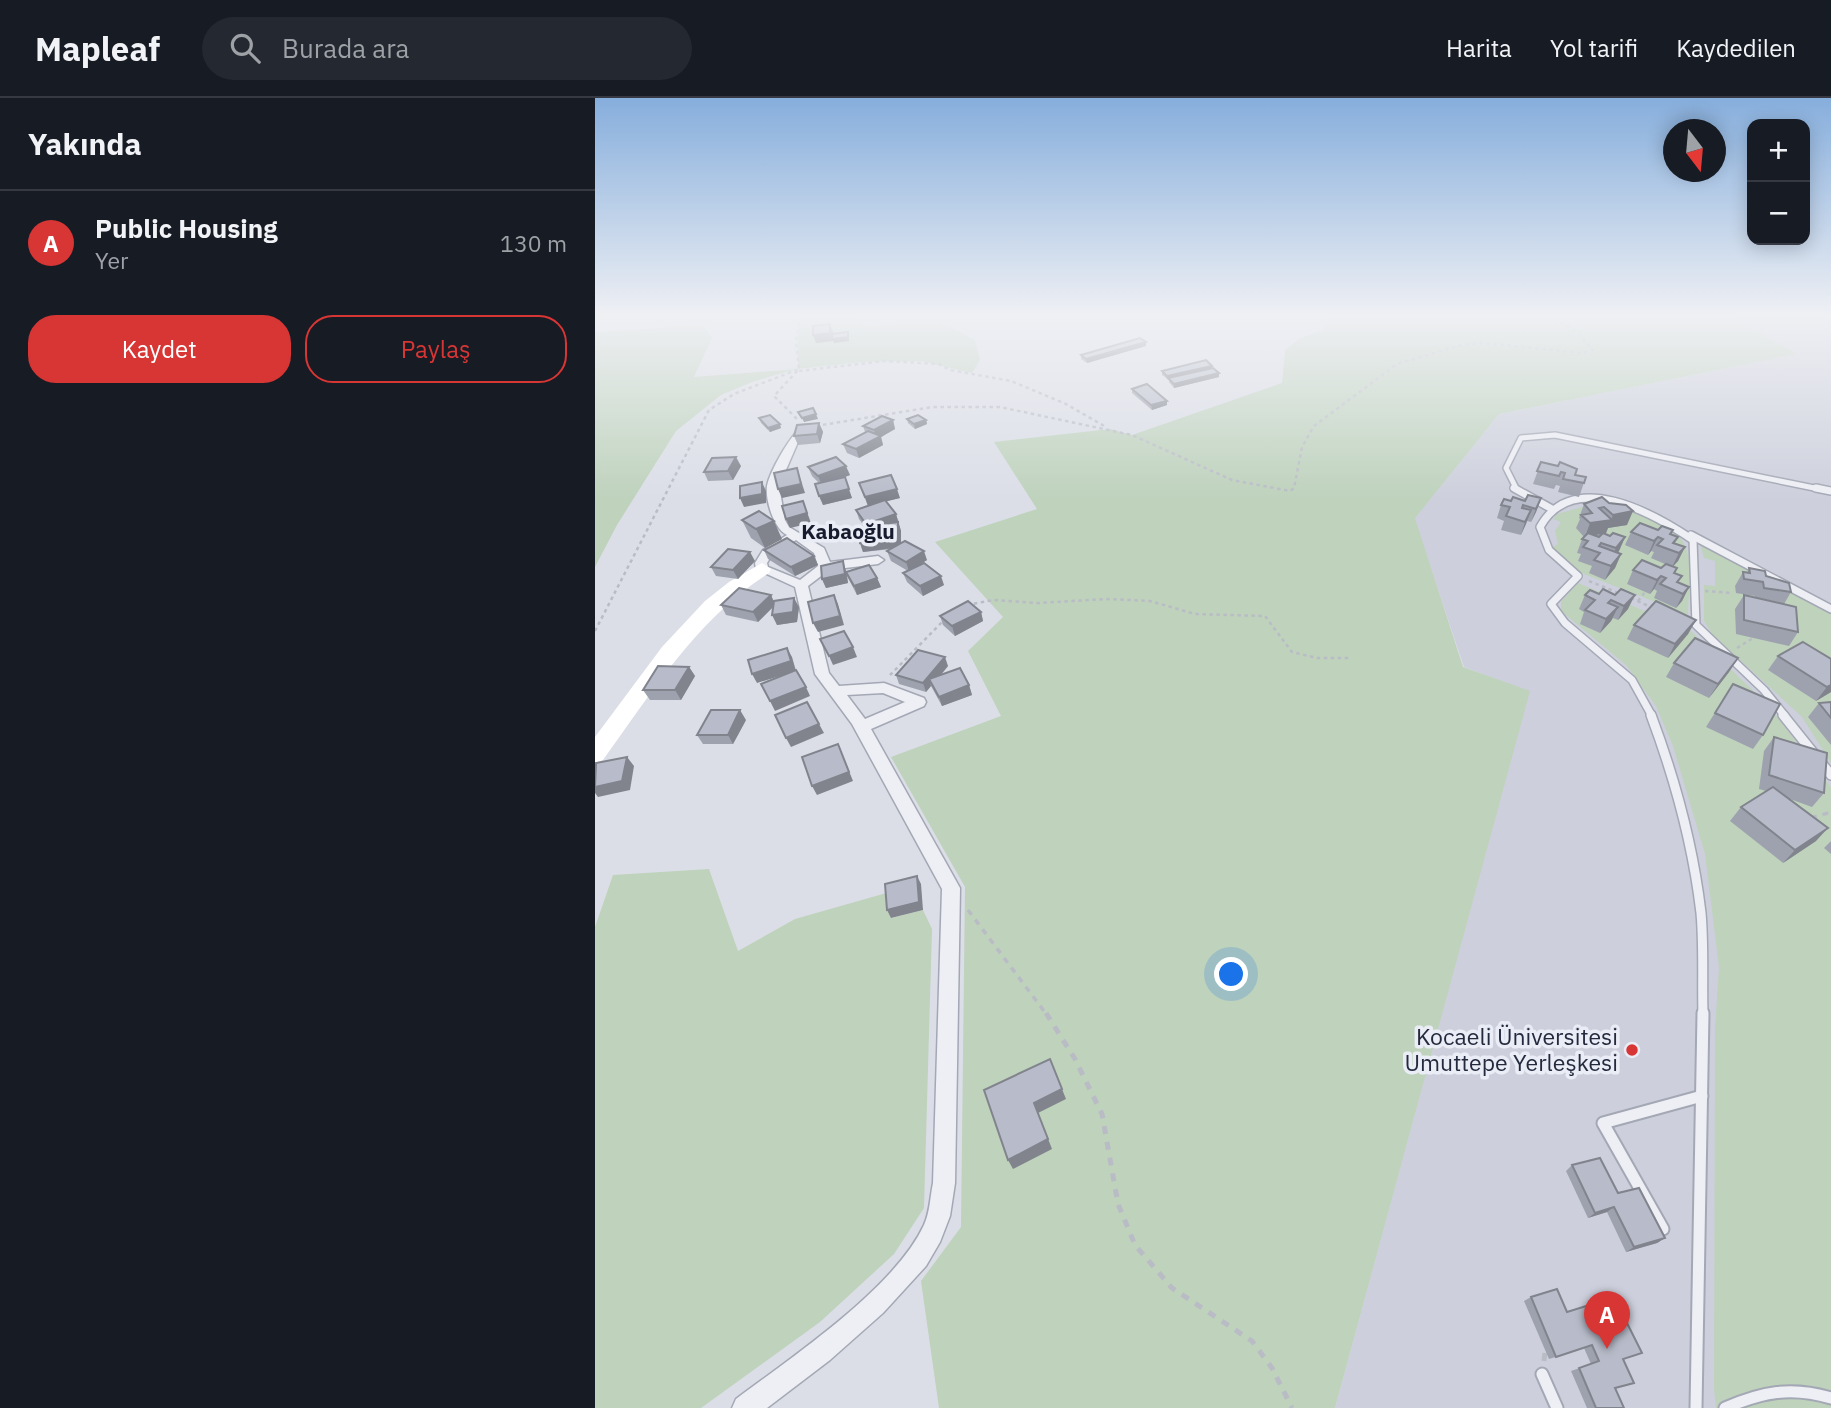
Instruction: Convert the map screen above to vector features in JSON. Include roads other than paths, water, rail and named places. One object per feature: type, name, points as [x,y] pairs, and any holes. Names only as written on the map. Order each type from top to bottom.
[{"type":"street","points":[[805,428],[793,441],[773,486],[783,529],[820,551],[825,567]]},
{"type":"street","points":[[762,569],[762,558],[767,553],[796,535]]},
{"type":"street","points":[[801,585],[825,567],[879,560]]},
{"type":"street","points":[[762,569],[801,585]]},
{"type":"street","points":[[595,754],[674,648],[700,618],[742,580],[762,569]]},
{"type":"street","points":[[745,1408],[867,1311],[917,1258],[932,1236],[939,1217],[944,1183],[951,888],[862,727],[822,674],[801,585]]},
{"type":"street","points":[[835,691],[878,688],[919,702],[862,727]]},
{"type":"lane","points":[[1552,509],[1514,488],[1506,468],[1521,438],[1555,435],[1831,491]]},
{"type":"lane","points":[[1696,1408],[1702,1096],[1701,914],[1689,841],[1671,769],[1651,714],[1632,680],[1599,649],[1565,623],[1551,604],[1578,576],[1549,551],[1540,527],[1552,509],[1580,500],[1619,502],[1653,515],[1831,609]]},
{"type":"lane","points":[[1653,515],[1693,540],[1696,625],[1764,690],[1831,775]]},
{"type":"lane","points":[[1663,1229],[1603,1123],[1702,1096]]},
{"type":"lane","points":[[1542,1374],[1557,1408]]},
{"type":"lane","points":[[1725,1408],[1778,1388],[1808,1390],[1831,1398]]},
{"type":"place","name":"Kocaeli Üniversitesi Umuttepe Yerleşkesi","points":[[1632,1050]]},
{"type":"place","name":"Public Housing","points":[[1607,1349]]},
{"type":"district","name":"Kabaoğlu","points":[[848,532]]}]
